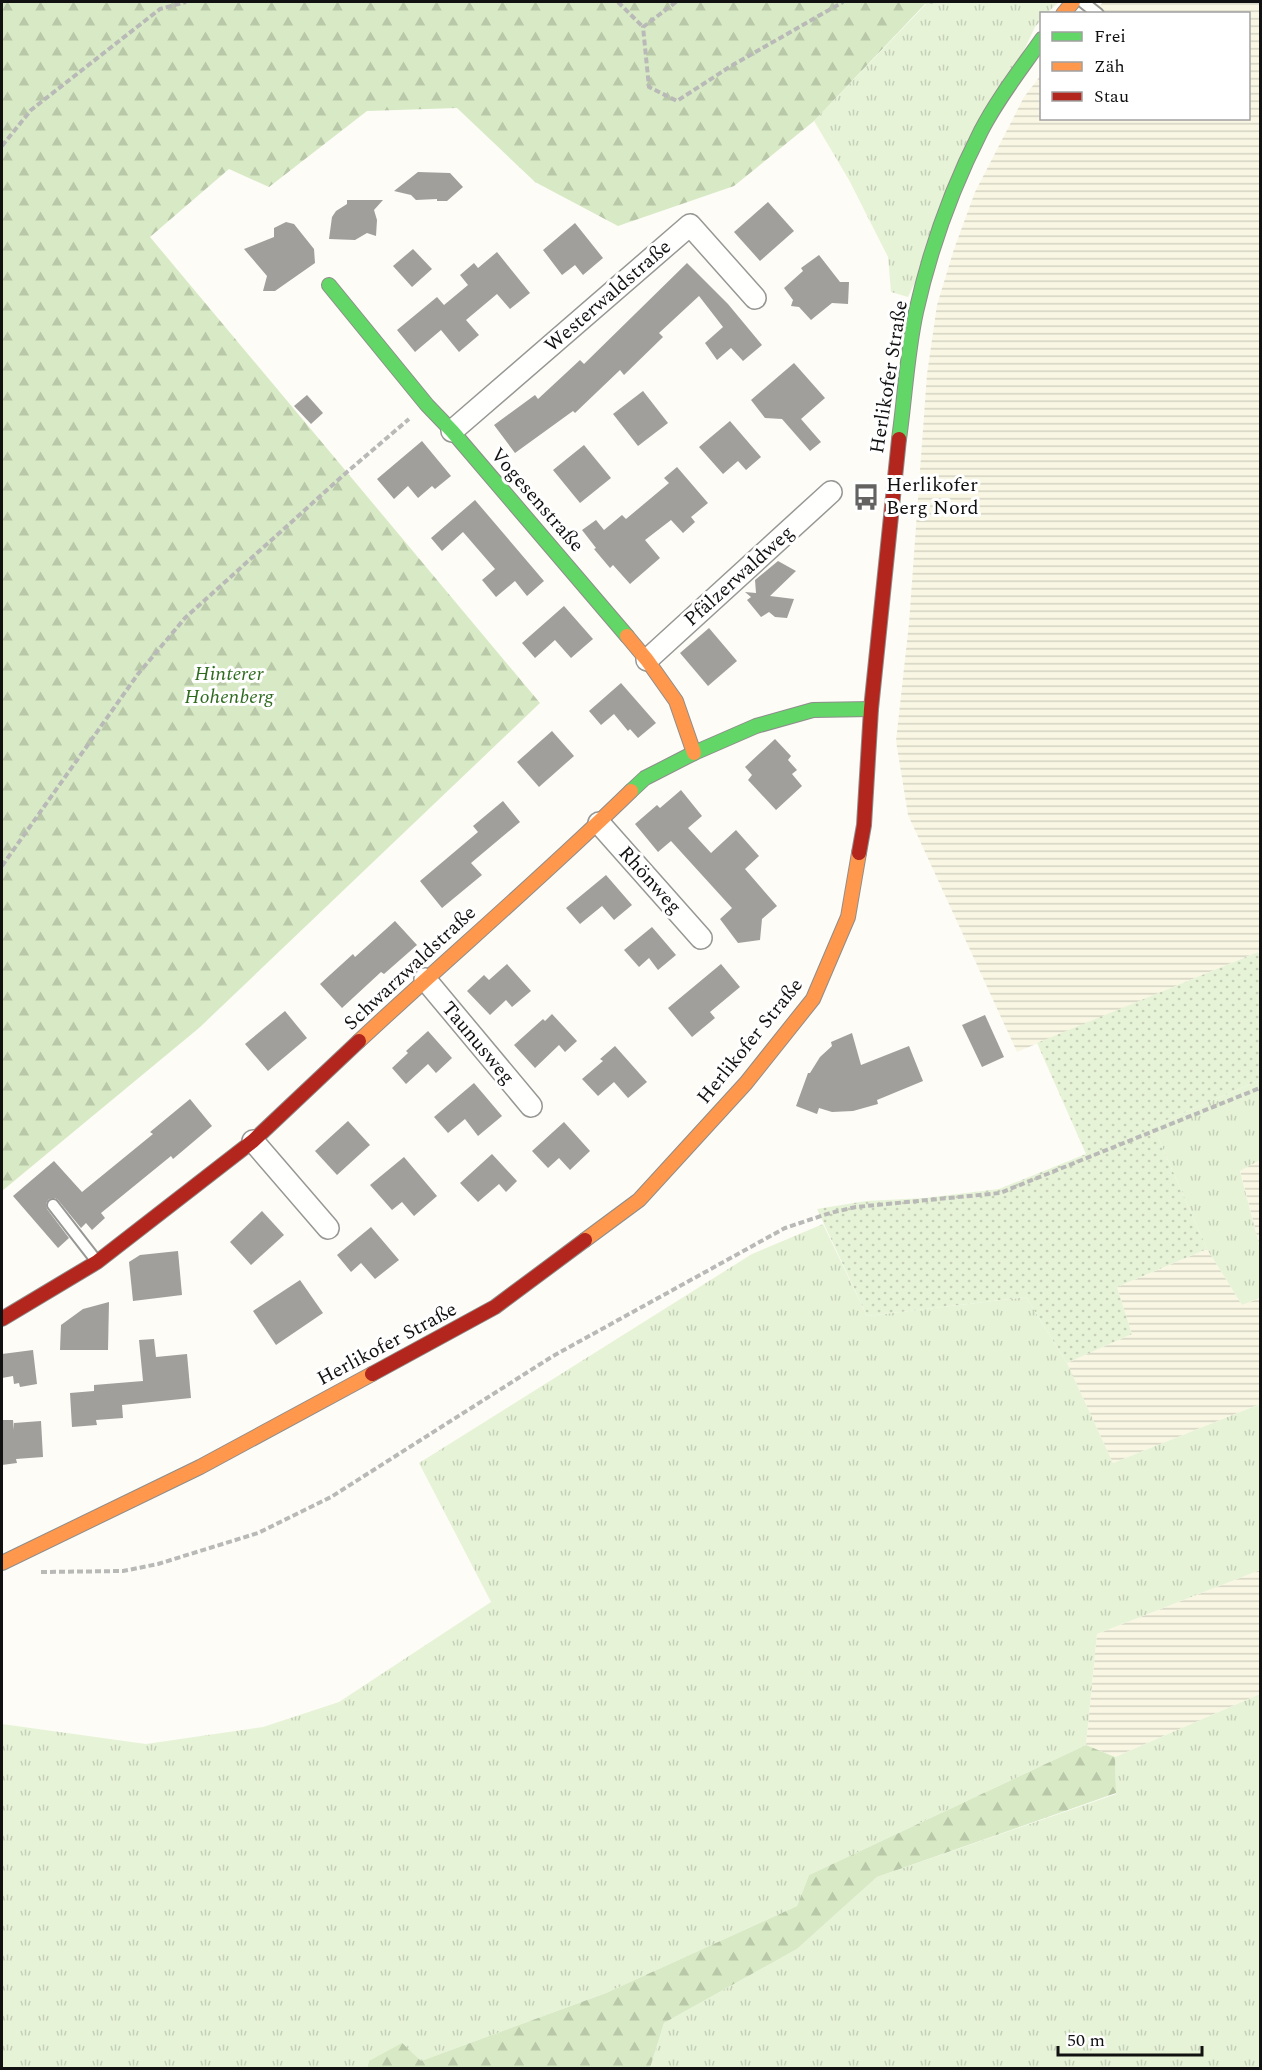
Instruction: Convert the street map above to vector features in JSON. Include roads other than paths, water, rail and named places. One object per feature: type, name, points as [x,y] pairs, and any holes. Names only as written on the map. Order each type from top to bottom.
[{"type":"main road","name":"Herlikofer Straße","points":[[2,1563],[200,1467],[495,1307],[639,1200],[746,1083],[813,999],[848,917],[864,825],[872,709],[894,476],[913,363],[916,313],[956,183],[1011,82],[1040,40]]},
{"type":"main road","name":"Vogesenstraße","points":[[329,285],[427,405],[452,431],[647,660],[676,701],[694,753]]},
{"type":"main road","name":"Schwarzwaldstraße","points":[[2,1319],[97,1262],[253,1141],[645,778],[694,753],[756,726],[813,710],[872,709]]},
{"type":"street","name":"Westerwaldstraße","points":[[452,431],[690,225],[755,298]]},
{"type":"street","name":"Pfälzerwaldweg","points":[[647,660],[831,492]]},
{"type":"street","name":"Rhönweg","points":[[599,823],[701,938]]},
{"type":"street","name":"Taunusweg","points":[[426,979],[531,1106]]},
{"type":"street","points":[[253,1141],[328,1228]]},
{"type":"lane","points":[[1083,2],[1096,12]]},
{"type":"lane","points":[[53,1205],[97,1262]]},
{"type":"place","name":"Herlikofer Berg Nord","points":[[866,497]]},
{"type":"park label","name":"Hinterer Hohenberg","points":[[229,686]]}]
